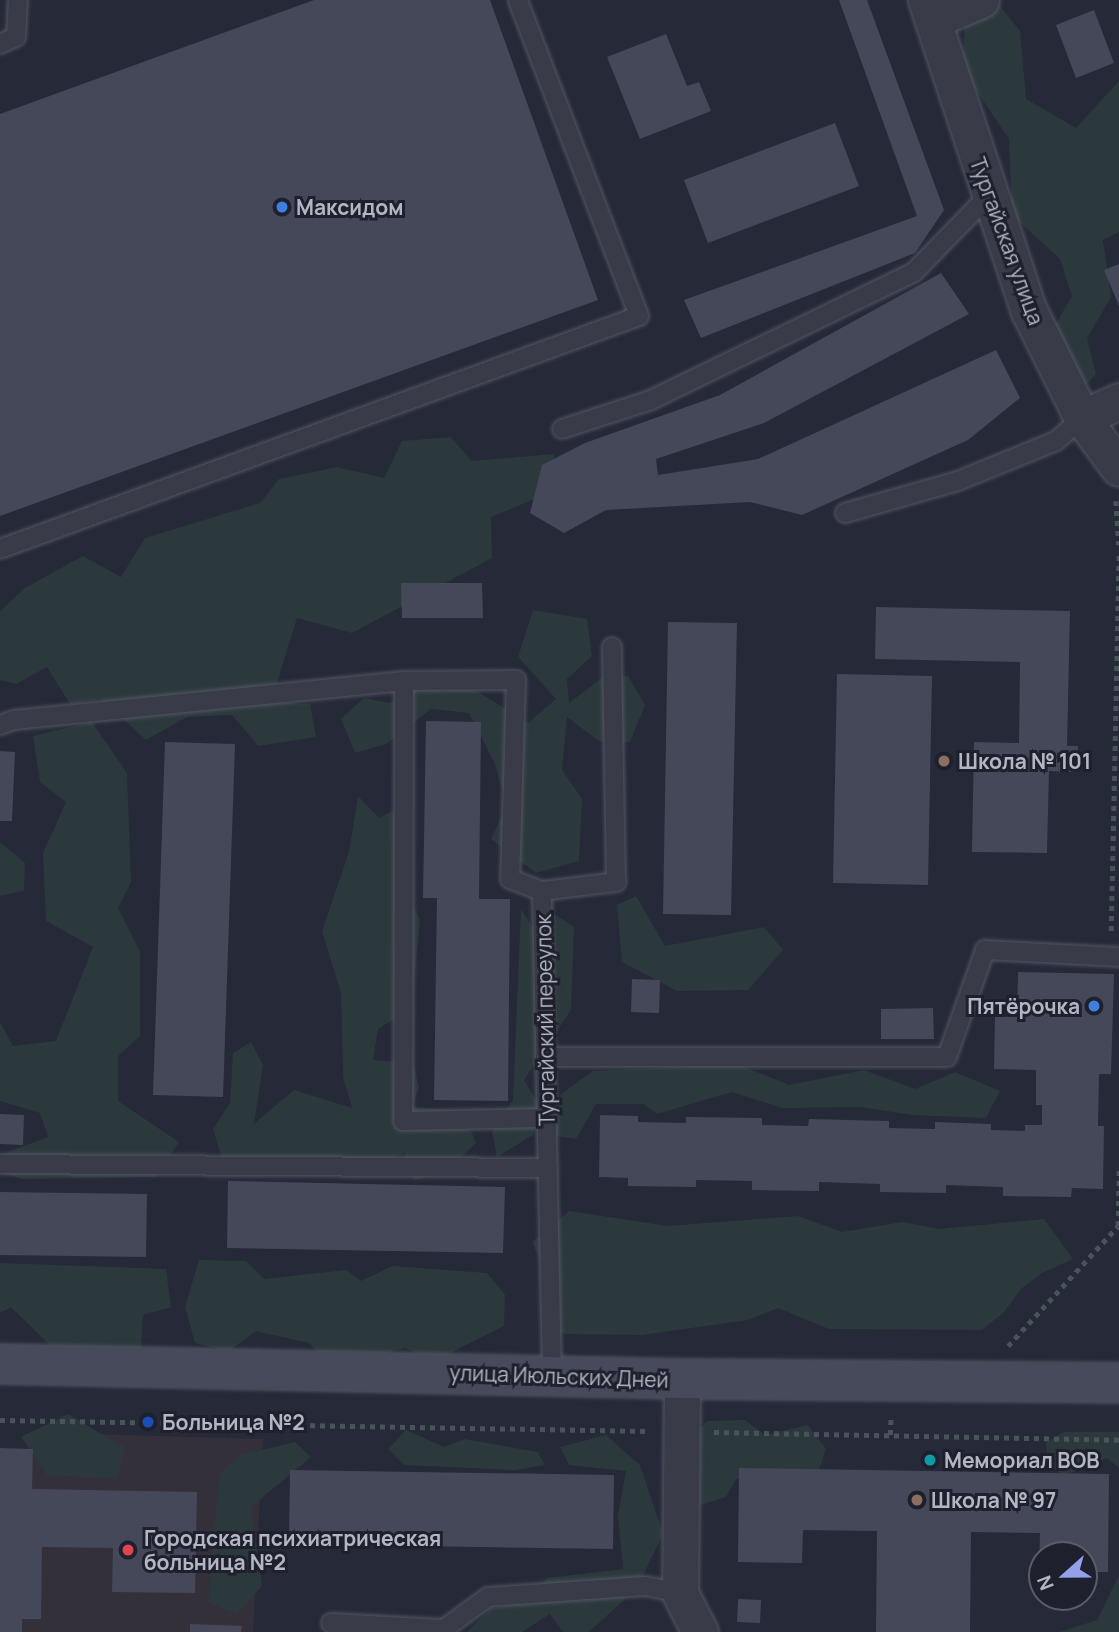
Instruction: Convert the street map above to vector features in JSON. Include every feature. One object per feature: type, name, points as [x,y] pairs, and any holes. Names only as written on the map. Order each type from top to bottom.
[{"type":"street","points":[[930,10],[981,0]]},
{"type":"street","name":"Тургайская улица","points":[[930,10],[989,195],[1030,311],[1082,418],[1119,468]]},
{"type":"street","points":[[1082,418],[1119,401]]},
{"type":"street","name":"улица Июльских Дней","points":[[0,1364],[552,1374],[682,1379],[1119,1383]]},
{"type":"street","points":[[682,1379],[680,1593],[700,1632]]},
{"type":"lane","points":[[0,44],[16,37],[18,0]]},
{"type":"lane","points":[[0,550],[639,316],[518,0]]},
{"type":"lane","points":[[562,429],[651,400],[913,273],[989,195]]},
{"type":"lane","points":[[845,513],[958,481],[1056,441],[1082,418]]},
{"type":"lane","name":"Тургайский переулок","points":[[552,1374],[542,891],[616,882],[612,646]]},
{"type":"lane","points":[[0,725],[14,720],[404,681],[516,680],[510,879],[542,891]]},
{"type":"lane","points":[[404,681],[403,1121],[547,1118]]},
{"type":"lane","points":[[545,1057],[947,1057],[985,950],[1115,957]]},
{"type":"lane","points":[[0,1164],[548,1168]]},
{"type":"lane","points":[[331,1623],[444,1629],[488,1597],[645,1586],[680,1593]]},
{"type":"path","points":[[1115,957],[1119,551]]},
{"type":"path","points":[[999,1355],[1118,1226],[1119,1169]]},
{"type":"path","points":[[0,1420],[269,1422],[1119,1440]]},
{"type":"shaded area","points":[[995,0],[1020,31],[1026,99],[1076,128],[1119,81],[1119,232],[1103,240],[1111,297],[1087,338],[1096,374],[1083,388],[1047,339],[1072,296],[1060,259],[1012,215],[1009,139],[962,69],[965,19]]},
{"type":"shaded area","points":[[451,437],[471,461],[554,454],[554,491],[491,517],[492,558],[352,633],[297,618],[271,702],[310,704],[316,737],[258,746],[232,715],[187,717],[146,740],[101,699],[70,704],[47,667],[16,684],[0,680],[0,611],[25,588],[83,556],[121,577],[145,538],[260,503],[279,479],[337,467],[384,478],[402,441]]},
{"type":"shaded area","points":[[533,610],[587,619],[592,656],[567,679],[569,703],[602,678],[628,676],[645,705],[630,742],[599,741],[567,717],[562,770],[582,799],[579,861],[536,873],[491,839],[507,805],[494,762],[469,713],[431,709],[386,744],[355,753],[341,719],[364,698],[390,703],[446,672],[528,723],[556,699],[518,657]]},
{"type":"shaded area","points":[[92,722],[127,773],[131,882],[118,908],[140,952],[140,1036],[118,1056],[118,1101],[179,1142],[156,1177],[22,1179],[0,1172],[0,1164],[8,1152],[48,1137],[40,1113],[0,1101],[0,1022],[13,1046],[56,1041],[93,947],[46,921],[43,853],[66,802],[40,782],[33,736]]},
{"type":"shaded area","points":[[358,796],[379,818],[411,802],[397,881],[420,919],[412,1008],[378,1029],[373,1060],[413,1063],[419,1088],[412,1107],[463,1111],[476,1143],[443,1174],[414,1180],[404,1153],[372,1172],[226,1172],[213,1129],[230,1103],[233,1053],[251,1042],[263,1065],[254,1124],[294,1090],[352,1108],[343,1077],[341,993],[322,931],[349,852]]},
{"type":"shaded area","points":[[0,842],[25,863],[24,891],[0,896]]},
{"type":"shaded area","points":[[636,896],[665,946],[764,927],[783,950],[748,990],[677,991],[622,962],[617,905]]},
{"type":"shaded area","points":[[521,909],[532,926],[556,915],[574,927],[571,1010],[524,1080],[539,1105],[533,1135],[497,1157],[492,1132],[513,1100]]},
{"type":"shaded area","points":[[737,1064],[789,1085],[864,1070],[915,1089],[955,1072],[1000,1091],[986,1118],[912,1115],[861,1107],[782,1108],[732,1092],[657,1114],[644,1104],[596,1104],[576,1139],[555,1136],[561,1094],[593,1071]]},
{"type":"shaded area","points":[[569,1211],[668,1226],[798,1216],[842,1232],[902,1222],[939,1229],[1044,1219],[1073,1259],[1042,1273],[1021,1289],[1004,1312],[982,1330],[829,1329],[778,1308],[748,1320],[642,1335],[566,1334],[541,1327],[559,1302],[532,1242]]},
{"type":"shaded area","points":[[199,1260],[246,1261],[264,1279],[346,1270],[361,1281],[392,1266],[487,1273],[505,1295],[504,1326],[434,1361],[405,1348],[360,1360],[323,1357],[309,1343],[256,1331],[229,1351],[195,1343],[185,1307]]},
{"type":"shaded area","points":[[0,1263],[166,1269],[171,1307],[143,1315],[141,1349],[61,1356],[11,1307],[0,1313]]},
{"type":"shaded area","points":[[68,1414],[125,1448],[117,1479],[47,1475],[21,1437]]},
{"type":"shaded area","points":[[745,1420],[765,1435],[808,1425],[826,1449],[819,1470],[736,1479],[726,1497],[697,1506],[678,1455],[707,1421]]},
{"type":"shaded area","points":[[406,1430],[444,1447],[465,1439],[538,1452],[545,1465],[515,1470],[404,1465],[388,1449]]},
{"type":"shaded area","points":[[1064,1432],[1119,1432],[1119,1468],[1107,1458],[1065,1475],[1049,1467],[1046,1443]]},
{"type":"shaded area","name":"Городская психиатрическая больница №2","points":[[51,1433],[263,1439],[253,1632],[0,1632],[33,1449]]},
{"type":"shaded area","points":[[606,1435],[640,1465],[663,1534],[637,1588],[589,1632],[563,1632],[550,1614],[522,1632],[467,1632],[490,1609],[526,1601],[547,1578],[623,1569],[618,1515],[626,1471],[569,1465],[560,1447]]},
{"type":"shaded area","points":[[295,1442],[311,1457],[251,1507],[262,1586],[236,1614],[208,1602],[219,1475],[240,1455]]},
{"type":"shaded area","points":[[1119,1575],[1119,1632],[1060,1632],[1097,1620]]},
{"type":"building","name":"Максидом","points":[[314,0],[490,0],[598,300],[0,516],[0,114]]},
{"type":"building","points":[[839,0],[867,0],[944,210],[915,253],[701,338],[684,300],[917,216]]},
{"type":"building","points":[[1094,10],[1114,63],[1076,78],[1056,25]]},
{"type":"building","points":[[666,34],[687,86],[699,82],[711,111],[640,139],[607,57]]},
{"type":"building","points":[[835,123],[859,186],[708,243],[684,180]]},
{"type":"building","points":[[1119,264],[1119,306],[1104,270]]},
{"type":"building","points":[[941,273],[969,314],[764,423],[656,459],[658,475],[758,459],[996,350],[1020,398],[968,440],[802,515],[750,502],[606,510],[564,533],[530,513],[542,465],[585,443],[720,395]]},
{"type":"building","points":[[401,583],[482,583],[483,618],[402,618]]},
{"type":"building","points":[[876,607],[1070,611],[1067,746],[1078,746],[1077,772],[1049,771],[1047,853],[972,852],[974,742],[1019,743],[1020,662],[875,659]]},
{"type":"building","points":[[668,622],[737,623],[731,915],[663,914]]},
{"type":"building","points":[[837,674],[932,676],[928,885],[833,883]]},
{"type":"building","points":[[426,721],[481,722],[479,899],[510,899],[508,1101],[434,1100],[437,898],[423,898]]},
{"type":"building","points":[[165,742],[235,744],[223,1097],[153,1095]]},
{"type":"building","points":[[0,751],[15,752],[12,821],[0,821]]},
{"type":"building","points":[[1018,972],[1114,974],[1111,1074],[1099,1074],[1098,1126],[1104,1126],[1103,1189],[1072,1188],[1071,1197],[1003,1196],[1003,1187],[946,1185],[946,1193],[880,1192],[880,1184],[819,1182],[819,1191],[752,1190],[752,1181],[696,1180],[696,1187],[628,1186],[628,1178],[599,1177],[600,1115],[638,1116],[638,1122],[686,1123],[686,1117],[762,1118],[762,1125],[808,1126],[809,1119],[889,1121],[889,1128],[935,1129],[935,1122],[991,1124],[991,1130],[1025,1131],[1025,1125],[1042,1125],[1042,1105],[1036,1105],[1036,1070],[994,1069],[995,1017],[1017,1017]]},
{"type":"building","points":[[632,979],[660,980],[659,1013],[631,1012]]},
{"type":"building","points":[[933,1008],[934,1039],[881,1039],[881,1009]]},
{"type":"building","points":[[0,1114],[24,1115],[23,1145],[0,1144]]},
{"type":"building","points":[[228,1181],[505,1187],[503,1253],[227,1248]]},
{"type":"building","points":[[0,1192],[147,1194],[146,1257],[0,1255]]},
{"type":"building","points":[[0,1448],[33,1449],[32,1489],[197,1492],[195,1593],[112,1592],[113,1548],[42,1547],[41,1619],[22,1619],[22,1632],[0,1632]]},
{"type":"building","points":[[739,1468],[1109,1474],[1108,1572],[1098,1572],[1098,1541],[1040,1541],[1040,1533],[971,1532],[970,1632],[876,1632],[877,1531],[803,1530],[802,1563],[738,1562]]},
{"type":"building","points":[[290,1470],[614,1475],[613,1549],[289,1544]]},
{"type":"building","points":[[738,1599],[761,1600],[760,1623],[737,1622]]},
{"type":"building","points":[[190,1624],[242,1626],[241,1632],[190,1632]]},
{"type":"place","name":"Максидом","points":[[282,207]]},
{"type":"place","name":"Школа № 101","points":[[944,761]]},
{"type":"place","name":"Пятёрочка","points":[[1094,1006]]},
{"type":"place","name":"Больница №2","points":[[148,1422]]},
{"type":"place","name":"Мемориал ВОВ","points":[[930,1460]]},
{"type":"place","name":"Школа № 97","points":[[917,1500]]},
{"type":"place","name":"Городская психиатрическая больница №2","points":[[128,1550]]}]
